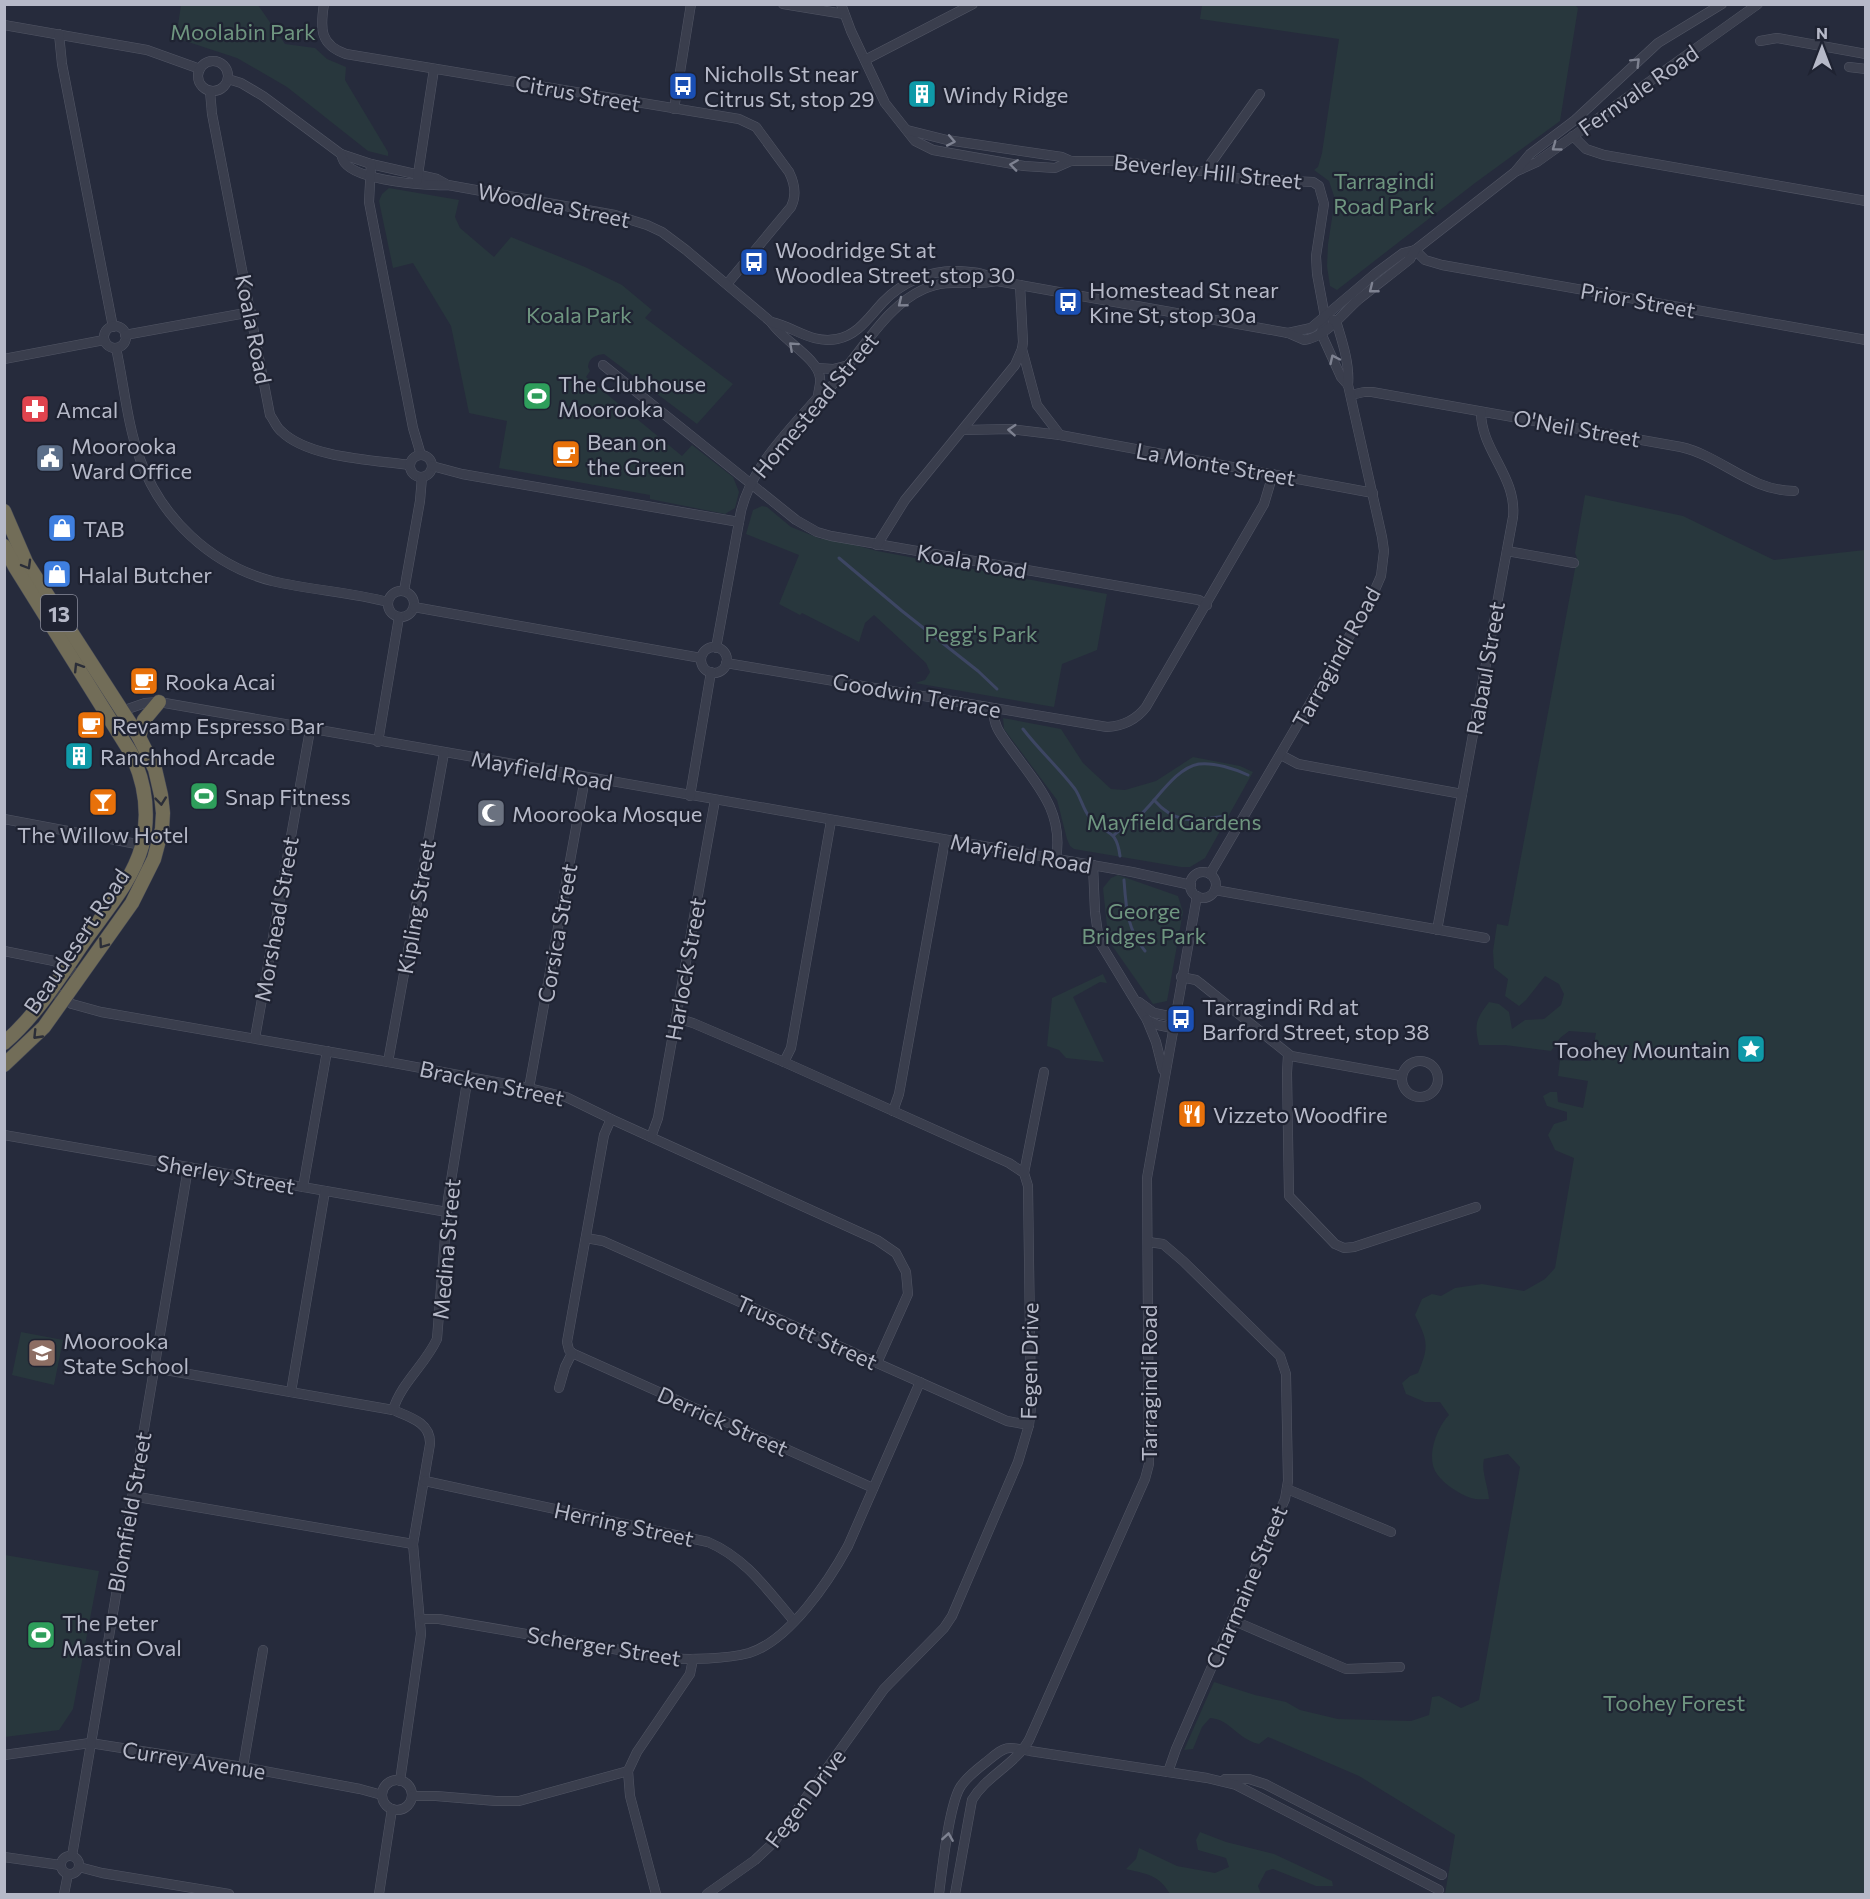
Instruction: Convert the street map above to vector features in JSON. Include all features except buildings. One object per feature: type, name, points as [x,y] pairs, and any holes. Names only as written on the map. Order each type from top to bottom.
[{"type":"highway","name":"Beaudesert Road","points":[[4,511],[26,562],[139,737],[159,780],[163,813],[159,844],[147,875],[132,903],[44,1027],[4,1065]]},
{"type":"highway","name":"Beaudesert Road","points":[[4,546],[137,765],[145,791],[146,815],[142,845],[122,888],[51,990],[21,1029],[4,1044]]},
{"type":"highway","points":[[139,737],[144,720],[159,702]]},
{"type":"street","name":"Citrus Street","points":[[324,4],[321,22],[326,41],[337,51],[354,56],[739,119],[756,126],[789,172],[793,179],[795,193],[790,207],[727,284]]},
{"type":"street","points":[[674,109],[691,4]]},
{"type":"street","points":[[783,4],[842,9]]},
{"type":"street","points":[[865,60],[973,4]]},
{"type":"street","name":"Fernvale Road","points":[[1321,333],[1410,259],[1415,250],[1515,172],[1530,154],[1581,115],[1658,43],[1722,4]]},
{"type":"street","name":"Fernvale Road","points":[[1515,172],[1537,162],[1758,4]]},
{"type":"street","name":"Beverley Hill Street","points":[[842,9],[885,103],[915,141],[933,150],[1024,166],[1055,168],[1071,161],[1117,161],[1188,171],[1206,170],[1231,178],[1313,182],[1319,186],[1324,204],[1316,266],[1325,317]]},
{"type":"street","points":[[4,25],[147,50],[200,69]]},
{"type":"street","points":[[59,34],[62,64],[113,327]]},
{"type":"street","points":[[1760,41],[1778,38],[1866,54]]},
{"type":"street","points":[[206,63],[220,63],[227,70],[228,79],[223,87],[210,91],[199,83],[200,69],[206,63]]},
{"type":"street","points":[[1849,67],[1866,69]]},
{"type":"street","points":[[417,179],[434,69]]},
{"type":"street","points":[[228,79],[241,83],[263,96],[341,154],[344,162],[349,166],[369,176]]},
{"type":"street","name":"Koala Road","points":[[210,91],[212,114],[270,415],[280,430],[298,444],[314,451],[410,465]]},
{"type":"street","points":[[1206,170],[1260,94]]},
{"type":"street","name":"Beverley Hill Street","points":[[907,130],[947,140],[1062,157],[1071,161]]},
{"type":"street","points":[[1573,136],[1586,149],[1604,155],[1866,201]]},
{"type":"street","name":"Woodlea Street","points":[[341,154],[435,186],[448,184],[633,219],[662,232],[771,322],[776,331],[817,368]]},
{"type":"street","points":[[370,164],[369,202],[413,428],[421,455],[430,460],[432,466],[430,472],[422,477]]},
{"type":"street","name":"Woodlea Street","points":[[369,176],[417,179]]},
{"type":"street","name":"Fernvale Road","points":[[1325,317],[1376,273],[1403,253],[1415,250]]},
{"type":"street","name":"Prior Street","points":[[1415,250],[1425,260],[1442,265],[1866,340]]},
{"type":"street","name":"Homestead Street","points":[[828,340],[851,335],[899,288],[924,275],[950,271],[975,273],[987,274],[997,281]]},
{"type":"street","name":"Homestead Street","points":[[716,648],[743,501],[761,465],[818,397],[824,394],[849,365],[893,310],[924,289],[949,282],[984,284],[997,281],[1288,333],[1305,340],[1321,333]]},
{"type":"street","points":[[1020,285],[1022,349],[1037,405],[1060,435]]},
{"type":"street","points":[[125,335],[251,312]]},
{"type":"street","points":[[1321,333],[1325,317],[1336,321]]},
{"type":"street","name":"Homestead Street","points":[[1288,333],[1311,328],[1325,317]]},
{"type":"street","name":"Tarragindi Road","points":[[1210,874],[1370,601],[1381,576],[1384,551],[1336,321]]},
{"type":"street","name":"Woodlea Street","points":[[771,322],[783,324],[804,336],[828,340]]},
{"type":"street","points":[[113,327],[122,329],[125,335],[122,345],[116,348],[107,345],[104,340],[107,330],[113,327]]},
{"type":"street","name":"Tarragindi Road","points":[[1321,333],[1341,377],[1348,385]]},
{"type":"street","points":[[4,359],[104,340]]},
{"type":"street","points":[[116,348],[139,457],[153,489],[185,531],[219,558],[269,580],[388,602]]},
{"type":"street","points":[[878,545],[905,500],[1015,365],[1022,349]]},
{"type":"street","name":"Koala Road","points":[[603,365],[796,520],[817,532],[878,545],[1199,600],[1207,605]]},
{"type":"street","points":[[818,397],[820,378],[817,368],[833,369],[849,365]]},
{"type":"street","name":"O'Neil Street","points":[[1351,395],[1372,392],[1695,450],[1738,475],[1775,489],[1794,491]]},
{"type":"street","name":"Rabaul Street","points":[[1437,930],[1513,517],[1513,494],[1485,436],[1481,412]]},
{"type":"street","name":"La Monte Street","points":[[964,429],[1010,429],[1060,435],[1373,492]]},
{"type":"street","points":[[421,455],[415,457],[410,465],[413,474],[422,477]]},
{"type":"street","points":[[432,466],[462,474],[739,522]]},
{"type":"street","points":[[1207,605],[1264,504],[1273,474]]},
{"type":"street","points":[[404,591],[422,477]]},
{"type":"street","points":[[1507,551],[1574,563]]},
{"type":"street","points":[[388,602],[395,592],[404,591],[411,595],[414,607]]},
{"type":"street","points":[[388,602],[392,613],[399,617],[407,616],[414,607]]},
{"type":"street","name":"Goodwin Terrace","points":[[726,663],[1107,727],[1125,724],[1141,714],[1207,605]]},
{"type":"street","points":[[414,607],[701,658]]},
{"type":"street","points":[[378,742],[399,617]]},
{"type":"street","points":[[716,648],[725,655],[726,663],[719,672],[711,672],[702,666],[701,658],[705,651],[716,648]]},
{"type":"street","points":[[690,796],[711,672]]},
{"type":"street","name":"Mayfield Road","points":[[109,716],[145,703],[159,702],[1056,859],[1191,885]]},
{"type":"street","points":[[994,708],[994,724],[1051,808],[1058,828],[1056,859]]},
{"type":"street","name":"Morshead Street","points":[[255,1038],[310,730]]},
{"type":"street","name":"Kipling Street","points":[[388,1062],[444,753]]},
{"type":"street","points":[[1281,755],[1298,764],[1462,794]]},
{"type":"street","name":"Corsica Street","points":[[529,1088],[585,778]]},
{"type":"street","name":"Harlock Street","points":[[651,1137],[658,1118],[715,800]]},
{"type":"street","points":[[4,819],[142,845]]},
{"type":"street","points":[[784,1062],[790,1048],[831,821]]},
{"type":"street","points":[[893,1111],[899,1094],[945,840]]},
{"type":"street","points":[[1093,866],[1099,941],[1147,1020],[1165,1075]]},
{"type":"street","points":[[1206,873],[1210,874],[1215,881],[1215,890],[1208,897],[1197,896],[1192,891],[1191,885],[1191,880],[1197,874],[1206,873]]},
{"type":"street","points":[[1215,890],[1485,938]]},
{"type":"street","name":"Tarragindi Road","points":[[955,1894],[972,1800],[981,1788],[1023,1749],[1034,1731],[1148,1470],[1150,1451],[1148,1173],[1197,896]]},
{"type":"street","points":[[4,951],[46,958],[67,967],[80,976]]},
{"type":"street","points":[[1181,977],[1196,980],[1288,1055],[1402,1076]]},
{"type":"street","name":"Bracken Street","points":[[51,990],[72,1004],[101,1012],[468,1076],[566,1097],[877,1240],[896,1254],[906,1272],[908,1294],[877,1364]]},
{"type":"street","points":[[1137,1001],[1154,1013],[1174,1017]]},
{"type":"street","points":[[676,1018],[784,1062],[1009,1163],[1024,1173]]},
{"type":"street","points":[[1147,1020],[1172,1028]]},
{"type":"street","points":[[303,1187],[327,1051]]},
{"type":"street","points":[[1288,1055],[1289,1196],[1335,1244],[1344,1248],[1354,1247],[1476,1207]]},
{"type":"street","points":[[1416,1061],[1425,1061],[1435,1068],[1439,1076],[1434,1091],[1430,1094],[1415,1096],[1406,1090],[1402,1076],[1406,1067],[1416,1061]]},
{"type":"street","name":"Fegen Drive","points":[[707,1894],[762,1855],[774,1842],[884,1689],[944,1628],[952,1616],[1018,1462],[1029,1425],[1031,1407],[1028,1186],[1024,1173],[1044,1072]]},
{"type":"street","name":"Medina Street","points":[[393,1410],[401,1390],[432,1351],[437,1340],[447,1212],[468,1076]]},
{"type":"street","points":[[559,1388],[572,1353],[567,1342],[604,1136],[610,1119]]},
{"type":"street","name":"Sherley Street","points":[[4,1135],[447,1212]]},
{"type":"street","name":"Blomfield Street","points":[[72,1856],[188,1168]]},
{"type":"street","points":[[291,1392],[326,1191]]},
{"type":"street","name":"Truscott Street","points":[[586,1238],[603,1241],[1007,1421],[1029,1425]]},
{"type":"street","name":"Charmaine Street","points":[[1148,1242],[1163,1244],[1183,1261],[1280,1356],[1286,1374],[1287,1489],[1281,1508],[1168,1772]]},
{"type":"street","name":"Derrick Street","points":[[572,1353],[873,1488]]},
{"type":"street","points":[[154,1368],[393,1410],[421,1423],[427,1429],[431,1436],[413,1544],[421,1620],[420,1648],[400,1781]]},
{"type":"street","name":"Scherger Street","points":[[421,1620],[439,1619],[655,1657],[693,1659],[750,1653],[768,1643],[794,1621],[815,1598],[836,1568],[920,1382]]},
{"type":"street","name":"Herring Street","points":[[425,1481],[708,1542],[725,1550],[749,1569],[794,1621]]},
{"type":"street","points":[[1287,1489],[1390,1532]]},
{"type":"street","points":[[132,1496],[413,1544]]},
{"type":"street","points":[[1232,1620],[1346,1669],[1400,1667]]},
{"type":"street","points":[[243,1767],[263,1650]]},
{"type":"street","points":[[656,1894],[630,1796],[628,1771],[637,1752],[690,1674],[693,1659]]},
{"type":"street","name":"Currey Avenue","points":[[4,1755],[90,1743],[243,1767],[382,1795]]},
{"type":"street","points":[[939,1894],[955,1798],[960,1786],[1000,1751],[1010,1746],[1207,1778],[1236,1785],[1439,1890]]},
{"type":"street","points":[[412,1796],[519,1801],[628,1771]]},
{"type":"street","points":[[1207,1778],[1259,1782],[1442,1875]]},
{"type":"street","points":[[400,1781],[409,1787],[412,1796],[406,1807],[398,1810],[386,1805],[382,1795],[386,1785],[400,1781]]},
{"type":"street","points":[[379,1894],[392,1809]]},
{"type":"street","points":[[72,1856],[77,1860],[79,1867],[75,1873],[68,1874],[62,1871],[60,1865],[64,1857],[72,1856]]},
{"type":"street","points":[[4,1857],[60,1865]]},
{"type":"street","points":[[79,1867],[102,1873],[229,1894]]},
{"type":"street","points":[[64,1894],[68,1874]]},
{"type":"green space","name":"Moolabin Park","points":[[181,5],[258,5],[285,44],[315,48],[327,59],[346,67],[345,80],[388,152],[388,156],[368,151],[287,87],[237,58],[176,38]]},
{"type":"green space","name":"Tarragindi Road Park","points":[[1202,5],[1575,5],[1578,8],[1560,121],[1475,183],[1337,290],[1330,286],[1327,266],[1335,199],[1329,181],[1314,170],[1318,167],[1322,153],[1339,39],[1200,19]]},
{"type":"green space","name":"Koala Park","points":[[389,188],[459,200],[455,217],[460,228],[494,257],[511,237],[585,267],[622,285],[652,310],[645,318],[733,384],[697,424],[604,354],[591,359],[588,367],[590,371],[586,377],[682,456],[692,445],[733,477],[739,492],[735,508],[725,514],[650,499],[650,495],[499,468],[507,421],[469,413],[451,326],[413,263],[393,268],[379,201],[382,194]]},
{"type":"green space","name":"Toohey Forest","points":[[1585,495],[1683,516],[1774,560],[1865,550],[1865,1894],[1445,1894],[1455,1835],[1359,1776],[1268,1737],[1259,1744],[1251,1741],[1217,1719],[1210,1718],[1202,1727],[1193,1749],[1184,1750],[1214,1682],[1286,1702],[1300,1710],[1338,1719],[1411,1721],[1429,1715],[1432,1697],[1439,1696],[1461,1708],[1479,1700],[1520,1467],[1508,1454],[1484,1459],[1484,1474],[1489,1499],[1473,1499],[1452,1488],[1437,1474],[1432,1460],[1432,1451],[1440,1427],[1449,1415],[1440,1402],[1425,1402],[1406,1394],[1402,1383],[1418,1373],[1424,1356],[1426,1343],[1415,1315],[1422,1299],[1432,1294],[1441,1296],[1455,1288],[1482,1284],[1524,1291],[1545,1279],[1555,1268],[1574,1158],[1555,1150],[1548,1135],[1554,1124],[1567,1120],[1567,1112],[1547,1106],[1543,1096],[1550,1092],[1557,1092],[1558,1102],[1583,1108],[1588,1081],[1558,1076],[1560,1060],[1591,1061],[1596,1033],[1569,1031],[1560,1038],[1551,1051],[1505,1045],[1479,1045],[1477,1027],[1481,1013],[1489,1002],[1499,1004],[1509,1012],[1512,1029],[1525,1020],[1544,1019],[1561,1005],[1564,994],[1559,984],[1545,976],[1519,1006],[1505,996],[1508,979],[1494,968],[1493,951],[1497,924],[1508,926],[1577,558],[1575,553]]},
{"type":"green space","name":"Pegg's Park","points":[[762,506],[767,507],[791,527],[821,539],[833,539],[877,551],[1107,594],[1097,650],[1062,664],[1054,707],[915,683],[925,680],[930,672],[926,663],[874,615],[865,623],[859,642],[779,604],[799,555],[746,534],[753,510]]},
{"type":"green space","name":"Mayfield Gardens","points":[[1003,718],[1061,729],[1083,763],[1111,789],[1125,790],[1156,781],[1193,757],[1240,766],[1253,772],[1205,858],[1190,867],[1074,849],[1067,839],[1057,800],[1004,729]]},
{"type":"green space","name":"George Bridges Park","points":[[1118,875],[1178,896],[1183,912],[1167,1001],[1153,1004],[1111,944],[1108,936],[1103,888],[1111,878]]},
{"type":"green space","points":[[1103,974],[1107,983],[1100,982],[1073,997],[1104,1062],[1066,1058],[1059,1050],[1047,1046],[1052,998]]},
{"type":"green space","points":[[21,1332],[63,1340],[54,1385],[12,1375]]},
{"type":"green space","points":[[5,1555],[99,1571],[73,1709],[59,1730],[5,1737]]},
{"type":"green space","points":[[1200,1832],[1226,1842],[1274,1854],[1332,1881],[1333,1886],[1316,1886],[1273,1869],[1266,1871],[1258,1886],[1261,1894],[1170,1894],[1157,1879],[1126,1869],[1136,1859],[1139,1848],[1177,1866],[1215,1873],[1229,1867],[1226,1858],[1198,1850],[1196,1840]]},
{"type":"waterway","points":[[839,558],[997,689]]},
{"type":"waterway","points":[[1023,729],[1075,789],[1090,818],[1113,836],[1120,856]]},
{"type":"waterway","points":[[1114,835],[1136,819],[1173,779],[1190,767],[1211,764],[1231,768],[1248,775]]},
{"type":"waterway","points":[[1154,800],[1170,814],[1186,819],[1224,816]]},
{"type":"waterway","points":[[1124,880],[1131,926],[1145,951]]},
{"type":"place","name":"Nicholls St near Citrus St, stop 29","points":[[683,86]]},
{"type":"place","name":"Windy Ridge","points":[[922,94]]},
{"type":"place","name":"Woodridge St at Woodlea Street, stop 30","points":[[754,262]]},
{"type":"place","name":"Homestead St near Kine St, stop 30a","points":[[1068,302]]},
{"type":"place","name":"The Clubhouse Moorooka","points":[[537,396]]},
{"type":"place","name":"Amcal","points":[[35,409]]},
{"type":"place","name":"Bean on the Green","points":[[566,454]]},
{"type":"place","name":"Moorooka Ward Office","points":[[50,458]]},
{"type":"place","name":"TAB","points":[[62,528]]},
{"type":"place","name":"Halal Butcher","points":[[57,574]]},
{"type":"place","name":"Rooka Acai","points":[[144,681]]},
{"type":"place","name":"Revamp Espresso Bar","points":[[91,725]]},
{"type":"place","name":"Ranchhod Arcade","points":[[79,756]]},
{"type":"place","name":"Snap Fitness","points":[[204,796]]},
{"type":"place","name":"The Willow Hotel","points":[[103,802]]},
{"type":"place","name":"Moorooka Mosque","points":[[491,813]]},
{"type":"place","name":"Tarragindi Rd at Barford Street, stop 38","points":[[1181,1019]]},
{"type":"place","name":"Toohey Mountain","points":[[1751,1049]]},
{"type":"place","name":"Vizzeto Woodfire","points":[[1192,1114]]},
{"type":"place","name":"Moorooka State School","points":[[42,1353]]},
{"type":"place","name":"The Peter Mastin Oval","points":[[41,1635]]}]
